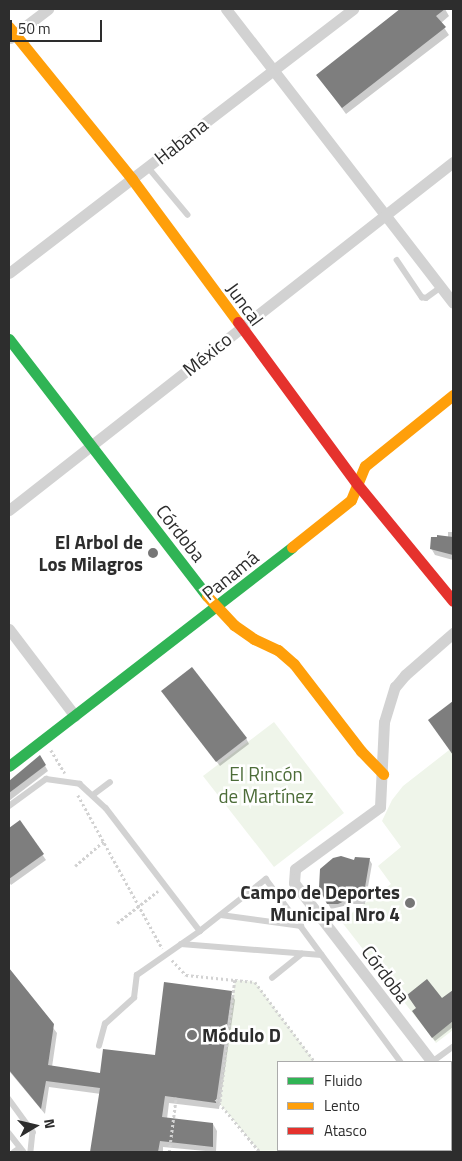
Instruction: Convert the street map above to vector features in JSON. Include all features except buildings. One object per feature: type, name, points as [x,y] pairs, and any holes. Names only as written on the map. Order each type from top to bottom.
[{"type":"street","points":[[11,34],[48,9]]},
{"type":"street","points":[[226,9],[453,303]]},
{"type":"street","name":"Habana","points":[[9,273],[272,69],[353,9]]},
{"type":"street","name":"Juncal","points":[[11,34],[132,179],[240,328],[357,484],[453,602]]},
{"type":"street","name":"México","points":[[9,510],[240,328],[387,216],[453,162]]},
{"type":"street","name":"Córdoba","points":[[9,339],[216,608],[234,625],[278,650],[294,664],[361,751],[383,774],[380,807],[295,870],[294,882],[431,1061]]},
{"type":"street","name":"Panamá","points":[[9,766],[216,608],[351,500],[365,466],[453,395]]},
{"type":"street","points":[[9,629],[75,716]]},
{"type":"street","points":[[383,774],[384,722],[395,687],[405,675],[453,633]]},
{"type":"lane","points":[[148,167],[188,215]]},
{"type":"lane","points":[[397,260],[422,297],[426,298],[441,287]]},
{"type":"lane","points":[[9,806],[46,779],[80,784],[106,808],[200,931]]},
{"type":"lane","points":[[93,795],[110,782]]},
{"type":"lane","points":[[99,1046],[105,1024],[134,998],[137,975],[200,931],[266,879],[400,1061]]},
{"type":"lane","points":[[220,915],[301,926]]},
{"type":"lane","points":[[181,944],[322,955]]},
{"type":"lane","points":[[272,978],[302,954]]},
{"type":"lane","points":[[433,1061],[453,1047]]},
{"type":"lane","points":[[9,1098],[33,1132],[31,1152]]},
{"type":"lane","points":[[9,1133],[22,1150],[14,1152]]},
{"type":"path","points":[[44,739],[104,841],[166,955],[186,975],[255,982],[314,1061]]},
{"type":"path","points":[[75,866],[104,841]]},
{"type":"path","points":[[117,922],[165,885]]},
{"type":"path","points":[[220,1104],[235,980]]},
{"type":"path","points":[[169,1152],[176,1097]]},
{"type":"path","points":[[216,1099],[260,1152]]},
{"type":"green space","name":"El Rincón de Martínez","points":[[274,722],[344,813],[274,867],[203,776]]},
{"type":"green space","name":"Campo de Deportes Municipal Nro 4","points":[[453,747],[453,1030],[436,1043],[341,921],[391,884],[378,866],[401,847],[382,821],[392,800],[403,786]]},
{"type":"green space","points":[[235,980],[255,982],[314,1061],[277,1061],[277,1151],[282,1151],[280,1152],[260,1152],[220,1104]]},
{"type":"traffic: fast","points":[[9,339],[207,596]]},
{"type":"traffic: fast","points":[[9,766],[292,547]]},
{"type":"traffic: slow","points":[[9,27],[132,179],[238,322]]},
{"type":"traffic: slow","points":[[292,547],[351,500],[365,466],[453,395]]},
{"type":"traffic: slow","points":[[207,596],[234,625],[254,639],[278,650],[294,664],[361,751],[383,774]]},
{"type":"traffic: jam","points":[[238,322],[357,484],[453,601]]},
{"type":"place","name":"El Arbol de Los Milagros","points":[[153,553]]},
{"type":"place","name":"Campo de Deportes Municipal Nro 4","points":[[410,903]]},
{"type":"place","name":"Módulo D","points":[[192,1035]]}]
